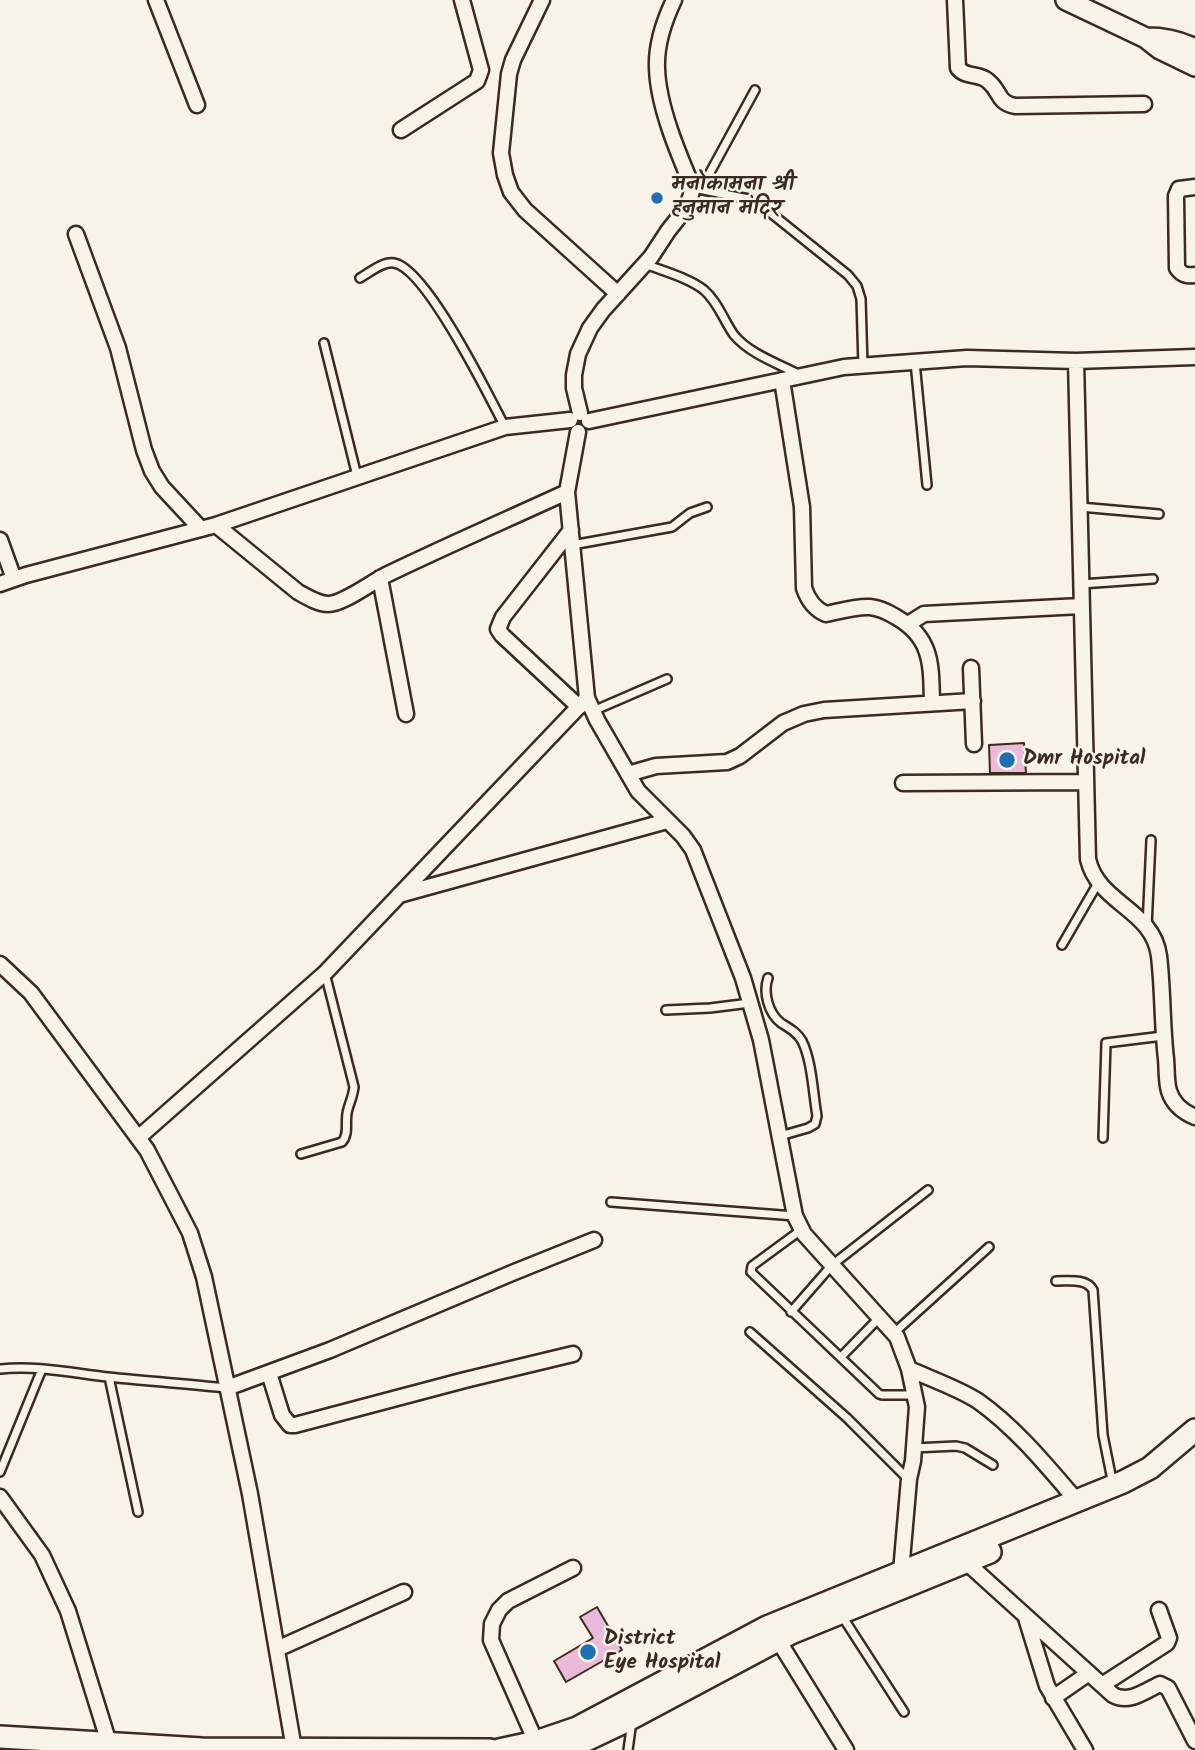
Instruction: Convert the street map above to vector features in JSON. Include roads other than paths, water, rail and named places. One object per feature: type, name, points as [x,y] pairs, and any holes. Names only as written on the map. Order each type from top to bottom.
[{"type":"main road","points":[[1066,0],[1146,38],[1160,49],[1195,66]]},
{"type":"main road","points":[[1146,38],[1178,41],[1195,49]]},
{"type":"main road","points":[[545,1746],[577,1728],[901,1572],[1113,1486],[1150,1468],[1195,1430]]},
{"type":"main road","points":[[499,1750],[582,1742],[633,1717],[774,1633],[791,1633],[1146,1486],[1195,1451]]},
{"type":"main road","points":[[0,1737],[202,1749],[490,1750]]},
{"type":"main road","points":[[0,1749],[18,1750]]},
{"type":"street","points":[[156,0],[197,105]]},
{"type":"street","points":[[401,130],[477,81],[480,75],[462,0]]},
{"type":"street","points":[[541,0],[509,74],[501,153],[505,175],[511,192],[525,209],[618,294]]},
{"type":"street","points":[[955,0],[958,68],[964,74],[989,81],[1007,105],[1144,104]]},
{"type":"street","points":[[138,1138],[325,972],[586,705],[567,492],[579,421],[574,388],[578,354],[590,328],[645,264],[697,189],[681,161],[660,91],[657,67],[660,35],[672,1]]},
{"type":"street","points":[[1195,187],[1179,189],[1176,196],[1177,268],[1187,276],[1195,275]]},
{"type":"street","points":[[76,234],[118,348],[144,450],[152,471],[162,487],[201,529]]},
{"type":"street","points":[[0,540],[7,581],[216,525],[505,427],[579,421],[844,367],[967,358],[1076,361],[1195,357]]},
{"type":"street","points":[[1076,361],[1088,859],[1098,883],[1147,927],[1156,942],[1169,1092],[1176,1105],[1195,1116]]},
{"type":"street","points":[[782,380],[802,507],[804,587],[808,598],[826,614],[869,607],[885,611],[908,624],[921,637],[928,650],[932,703]]},
{"type":"street","points":[[216,525],[298,592],[328,604],[567,492]]},
{"type":"street","points":[[571,537],[503,617],[498,629],[586,705],[638,791],[683,836],[693,850],[743,978],[761,1041],[795,1216],[801,1230],[894,1333],[909,1368],[917,1407],[901,1572]]},
{"type":"street","points":[[380,578],[407,714]]},
{"type":"street","points":[[908,624],[924,614],[1081,606]]},
{"type":"street","points":[[971,668],[974,744]]},
{"type":"street","points":[[628,774],[656,766],[727,762],[740,756],[783,723],[804,714],[824,710],[973,701]]},
{"type":"street","points":[[904,783],[1086,782]]},
{"type":"street","points":[[399,895],[667,821]]},
{"type":"street","points":[[0,964],[31,993],[147,1150],[190,1233],[204,1277],[250,1494],[294,1749]]},
{"type":"street","points":[[227,1388],[330,1350],[594,1240]]},
{"type":"street","points":[[269,1373],[282,1415],[290,1425],[295,1425],[573,1354]]},
{"type":"street","points":[[909,1368],[975,1400],[1006,1423],[1077,1500]]},
{"type":"street","points":[[0,1497],[42,1555],[68,1611],[109,1743]]},
{"type":"street","points":[[966,1562],[1121,1700],[1160,1684],[1168,1688],[1195,1741]]},
{"type":"street","points":[[545,1746],[491,1640],[492,1624],[499,1610],[508,1601],[573,1568]]},
{"type":"street","points":[[277,1649],[404,1592]]},
{"type":"street","points":[[1102,1685],[1167,1643],[1168,1638],[1159,1610]]},
{"type":"street","points":[[1025,1616],[1048,1686],[1085,1750]]},
{"type":"street","points":[[774,1633],[846,1750]]},
{"type":"street","points":[[1054,1698],[1089,1673]]},
{"type":"lane","points":[[755,90],[697,189],[749,199],[762,206],[848,275],[861,299],[863,366]]},
{"type":"lane","points":[[360,278],[390,262],[406,269],[437,303],[505,427]]},
{"type":"lane","points":[[645,264],[703,289],[741,342],[802,376]]},
{"type":"lane","points":[[324,343],[357,476]]},
{"type":"lane","points":[[915,362],[927,485]]},
{"type":"lane","points":[[1079,507],[1159,514]]},
{"type":"lane","points":[[571,537],[672,527],[690,513],[707,508]]},
{"type":"lane","points":[[1081,584],[1153,579]]},
{"type":"lane","points":[[586,705],[667,679]]},
{"type":"lane","points":[[1147,927],[1151,840]]},
{"type":"lane","points":[[1062,945],[1098,883]]},
{"type":"lane","points":[[301,1154],[342,1143],[347,1134],[347,1111],[353,1095],[354,1087],[325,972]]},
{"type":"lane","points":[[768,978],[765,987],[774,1016],[800,1038],[807,1054],[817,1116],[815,1124],[808,1128],[779,1136]]},
{"type":"lane","points":[[666,1010],[750,1003]]},
{"type":"lane","points":[[1102,1138],[1106,1043],[1163,1036]]},
{"type":"lane","points":[[791,1312],[832,1265],[928,1190]]},
{"type":"lane","points":[[611,1202],[795,1216]]},
{"type":"lane","points":[[801,1230],[752,1266],[751,1272],[879,1394],[915,1395]]},
{"type":"lane","points":[[894,1333],[989,1247]]},
{"type":"lane","points":[[1056,1281],[1088,1283],[1093,1290],[1103,1435],[1113,1486]]},
{"type":"lane","points":[[841,1357],[879,1318]]},
{"type":"lane","points":[[750,1332],[847,1418],[909,1479]]},
{"type":"lane","points":[[0,1368],[42,1369],[227,1388]]},
{"type":"lane","points":[[0,1472],[42,1369]]},
{"type":"lane","points":[[109,1377],[138,1512]]},
{"type":"lane","points":[[914,1448],[956,1446],[965,1448],[993,1465]]},
{"type":"lane","points":[[841,1613],[904,1712]]},
{"type":"lane","points":[[628,1750],[633,1717]]},
{"type":"place","name":"मनोकामना श्री हनुमान मंदिर","points":[[657,198]]},
{"type":"place","name":"Dmr Hospital","points":[[1007,760]]},
{"type":"place","name":"District Eye Hospital","points":[[588,1652]]}]
